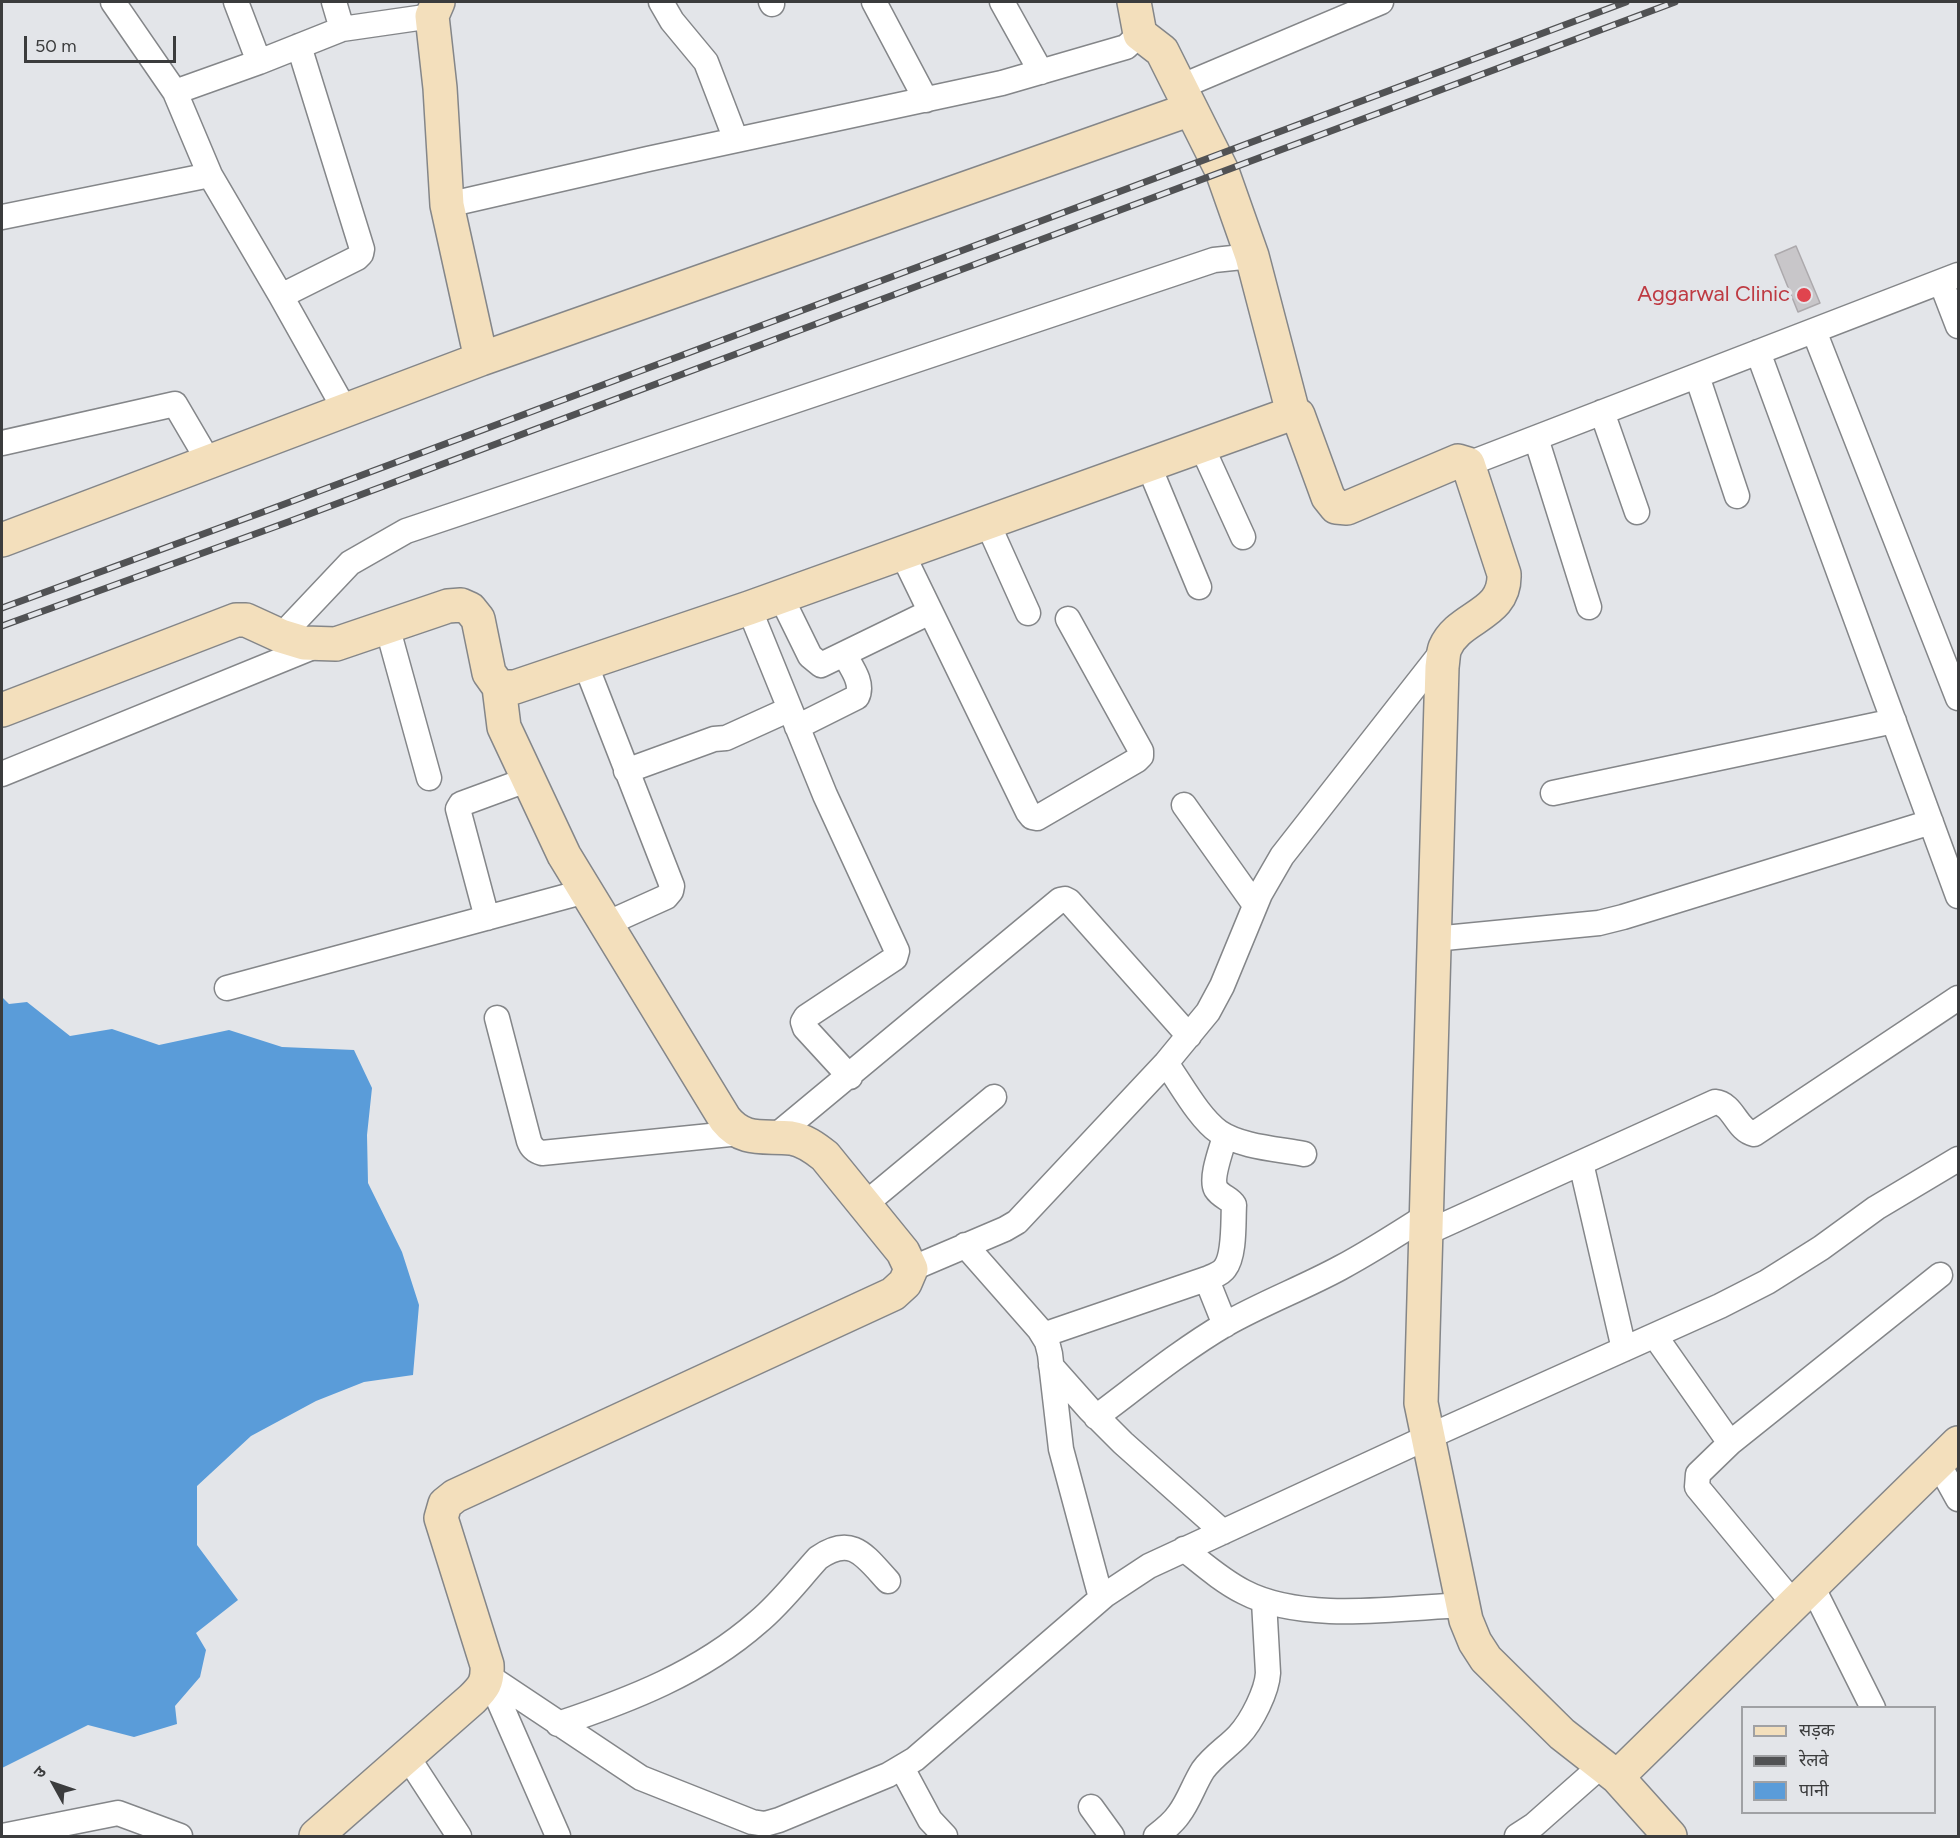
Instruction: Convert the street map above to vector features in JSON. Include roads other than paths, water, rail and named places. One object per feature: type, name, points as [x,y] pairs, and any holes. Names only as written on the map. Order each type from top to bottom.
[{"type":"main road","points":[[435,9],[447,205],[482,359]]},
{"type":"main road","points":[[1139,10],[1222,171],[1252,256],[1293,413]]},
{"type":"main road","points":[[2,540],[1185,98]]},
{"type":"main road","points":[[499,687],[515,687],[781,597],[1293,413],[1298,415],[1328,497],[1336,507],[1347,508],[1458,461],[1468,464],[1504,574],[1505,586],[1498,600],[1455,634],[1445,648],[1442,667],[1421,1403],[1466,1620],[1475,1642],[1486,1659],[1562,1734],[1610,1771],[1664,1834]]},
{"type":"main road","points":[[2,710],[236,620],[246,620],[281,636],[318,645],[336,644],[448,606],[461,605],[470,609],[477,619],[489,673],[499,687],[504,727],[564,855],[725,1119],[740,1133],[772,1139],[792,1138],[815,1148],[825,1156],[903,1252],[911,1269],[905,1283],[893,1294],[455,1496],[445,1504],[441,1518],[487,1665],[488,1676],[483,1687],[472,1699],[315,1836]]},
{"type":"main road","points":[[1610,1771],[1803,1595],[1948,1453]]},
{"type":"street","points":[[113,2],[175,92],[210,175],[345,410]]},
{"type":"street","points":[[236,2],[259,62]]},
{"type":"street","points":[[334,2],[342,29]]},
{"type":"street","points":[[661,2],[672,21],[706,62],[736,141]]},
{"type":"street","points":[[874,2],[926,100]]},
{"type":"street","points":[[1002,2],[1041,72]]},
{"type":"street","points":[[1185,98],[1381,2]]},
{"type":"street","points":[[175,92],[342,29],[435,9]]},
{"type":"street","points":[[447,205],[1002,83],[1126,47],[1139,10]]},
{"type":"street","points":[[281,296],[357,258],[362,249],[299,46]]},
{"type":"street","points":[[2,217],[210,175]]},
{"type":"street","points":[[281,636],[350,563],[406,531],[1214,260],[1252,256]]},
{"type":"street","points":[[1468,464],[1950,279],[1959,326]]},
{"type":"street","points":[[1814,331],[1959,698]]},
{"type":"street","points":[[1758,352],[1959,896]]},
{"type":"street","points":[[1697,376],[1737,496]]},
{"type":"street","points":[[2,443],[175,404],[209,462]]},
{"type":"street","points":[[1602,412],[1637,512]]},
{"type":"street","points":[[1536,438],[1589,607]]},
{"type":"street","points":[[1201,445],[1243,537]]},
{"type":"street","points":[[1148,464],[1199,587]]},
{"type":"street","points":[[987,522],[1028,613]]},
{"type":"street","points":[[902,553],[1028,812],[1032,817],[1037,818],[1141,756],[1141,751],[1068,619]]},
{"type":"street","points":[[781,597],[810,656],[821,665],[930,612]]},
{"type":"street","points":[[749,608],[825,795],[897,954],[895,958],[806,1017],[803,1022],[805,1028],[849,1077]]},
{"type":"street","points":[[387,626],[429,778]]},
{"type":"street","points":[[2,774],[318,645]]},
{"type":"street","points":[[911,1269],[1017,1222],[1166,1063],[1208,1012],[1222,986],[1255,905],[1269,878],[1294,840],[1445,648]]},
{"type":"street","points":[[626,771],[714,739],[726,738],[857,697],[860,684],[844,654]]},
{"type":"street","points":[[585,663],[672,884],[672,889],[666,897],[606,924]]},
{"type":"street","points":[[1553,794],[1894,721]]},
{"type":"street","points":[[487,918],[458,809],[462,804],[529,779]]},
{"type":"street","points":[[1184,805],[1255,905]]},
{"type":"street","points":[[1434,939],[1599,923],[1623,918],[1931,822]]},
{"type":"street","points":[[226,988],[586,891]]},
{"type":"street","points":[[772,1139],[1060,900],[1069,901],[1189,1036]]},
{"type":"street","points":[[1096,1417],[1177,1356],[1225,1325],[1339,1269],[1385,1242],[1581,1163],[1715,1102],[1726,1106],[1746,1131],[1754,1134],[1959,998]]},
{"type":"street","points":[[497,1018],[529,1141],[537,1152],[740,1133]]},
{"type":"street","points":[[1166,1063],[1200,1111],[1216,1130],[1225,1136],[1304,1154]]},
{"type":"street","points":[[864,1205],[994,1097]]},
{"type":"street","points":[[1043,1335],[1209,1278],[1223,1271],[1230,1259],[1234,1205],[1217,1191],[1214,1180],[1225,1136]]},
{"type":"street","points":[[488,1676],[640,1778],[759,1824],[784,1828],[902,1768],[926,1751],[1101,1598],[1138,1572],[1428,1437],[1655,1336],[1767,1282],[1821,1248],[1876,1208],[1959,1159]]},
{"type":"street","points":[[1581,1163],[1624,1349]]},
{"type":"street","points":[[965,1245],[1043,1335],[1050,1354],[1061,1449],[1101,1598]]},
{"type":"street","points":[[1872,1706],[1803,1595],[1697,1487],[1698,1474],[1730,1443],[1940,1275]]},
{"type":"street","points":[[1209,1278],[1208,1284],[1225,1325]]},
{"type":"street","points":[[1655,1336],[1730,1443]]},
{"type":"street","points":[[1051,1366],[1096,1417],[1223,1532]]},
{"type":"street","points":[[1948,1453],[1959,1499]]},
{"type":"street","points":[[558,1724],[654,1689],[713,1654],[760,1621],[818,1558],[829,1550],[841,1547],[854,1548],[888,1581]]},
{"type":"street","points":[[1184,1550],[1244,1593],[1264,1600],[1311,1610],[1339,1611],[1463,1605]]},
{"type":"street","points":[[1156,1836],[1180,1813],[1204,1768],[1240,1734],[1264,1695],[1268,1673],[1264,1600]]},
{"type":"street","points":[[488,1676],[558,1836]]},
{"type":"street","points":[[407,1756],[459,1836]]},
{"type":"street","points":[[902,1768],[930,1820],[945,1836]]},
{"type":"street","points":[[1517,1836],[1610,1771]]},
{"type":"street","points":[[1091,1807],[1112,1836]]},
{"type":"street","points":[[2,1836],[118,1813],[180,1836]]},
{"type":"water","points":[[2,997],[9,1004],[27,1002],[70,1036],[112,1029],[159,1045],[229,1030],[282,1047],[354,1050],[372,1088],[367,1135],[368,1183],[402,1252],[419,1305],[413,1375],[364,1382],[316,1401],[251,1436],[197,1486],[197,1545],[238,1600],[196,1633],[206,1650],[200,1677],[175,1706],[177,1724],[134,1737],[88,1725],[2,1768]]},
{"type":"railway","points":[[2,608],[1626,2]]},
{"type":"railway","points":[[2,626],[288,522],[1675,2]]},
{"type":"place","name":"Aggarwal Clinic","points":[[1804,295]]}]
